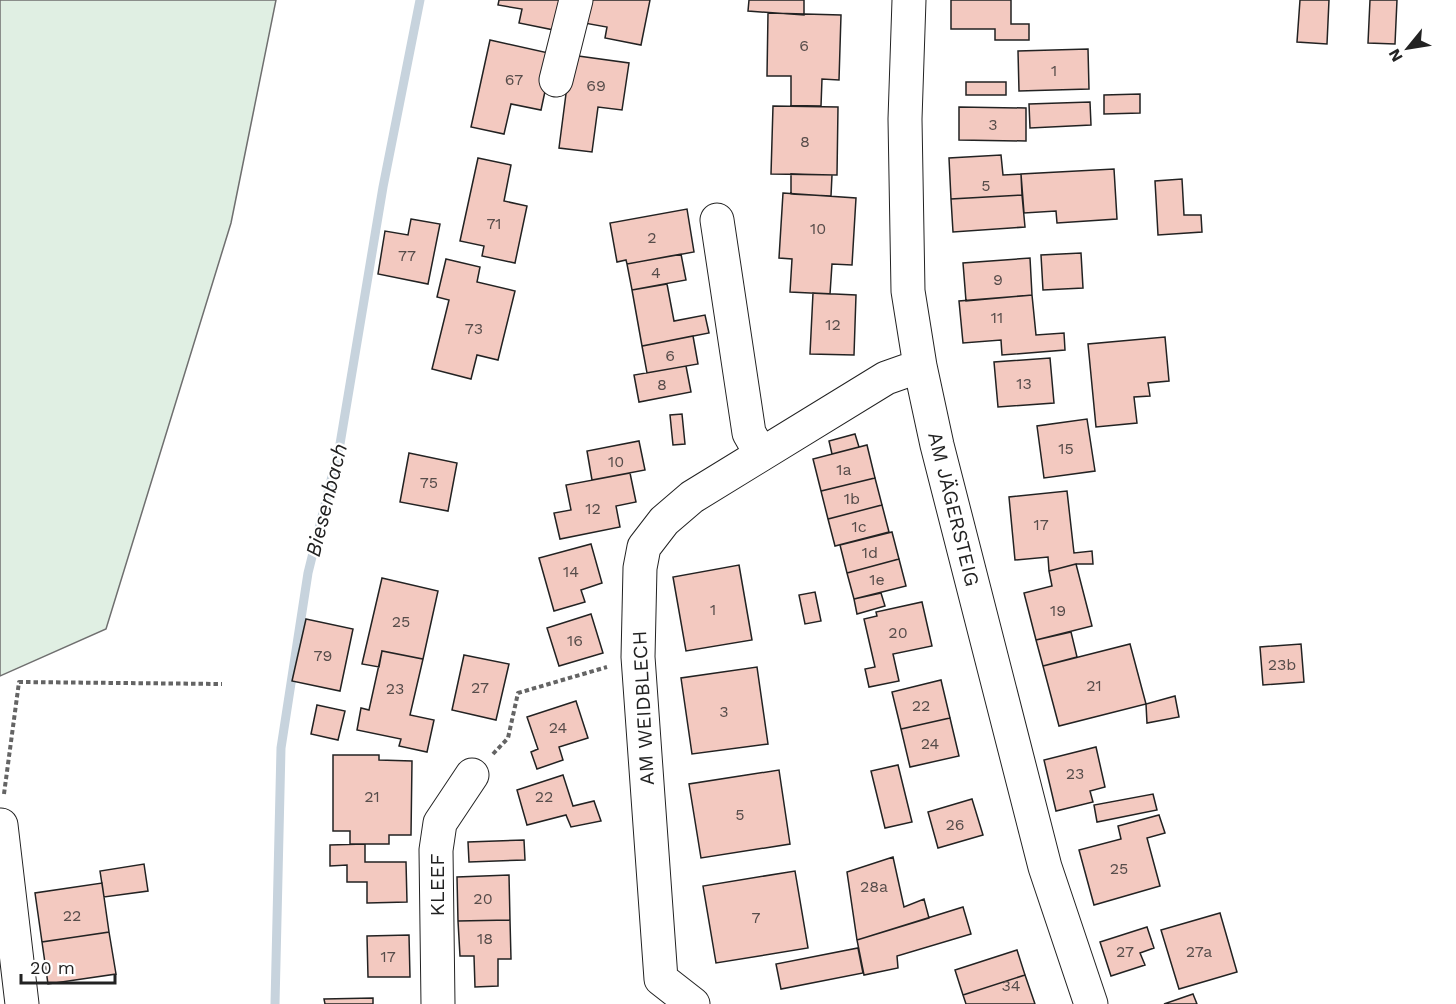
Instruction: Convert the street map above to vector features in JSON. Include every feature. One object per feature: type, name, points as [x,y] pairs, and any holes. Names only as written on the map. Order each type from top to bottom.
[{"type":"street","points":[[556,80],[576,0]]},
{"type":"street","name":"AM JÄGERSTEIG","points":[[909,0],[905,119],[908,291],[920,366],[937,445],[1045,867],[1091,1004]]},
{"type":"street","points":[[717,220],[749,433],[761,454]]},
{"type":"street","name":"AM WEIDBLECH","points":[[693,1004],[661,979],[638,657],[640,568],[644,547],[664,521],[692,497],[886,378],[920,366]]},
{"type":"street","name":"KLEEF","points":[[438,1004],[436,850],[440,823],[472,775]]},
{"type":"street","points":[[1,825],[22,1004]]},
{"type":"path","points":[[472,775],[508,738],[518,693],[614,665]]},
{"type":"path","points":[[1,825],[19,682],[222,684]]},
{"type":"green space","points":[[0,0],[276,0],[231,223],[106,629],[0,676]]},
{"type":"building","points":[[499,0],[560,0],[554,30],[519,23],[522,9],[498,5]]},
{"type":"building","points":[[589,0],[650,0],[641,45],[605,38],[607,27],[584,23]]},
{"type":"building","points":[[749,0],[804,0],[804,15],[748,11]]},
{"type":"building","points":[[951,0],[1011,0],[1011,24],[1029,24],[1029,40],[995,40],[995,29],[951,29]]},
{"type":"building","points":[[1300,0],[1329,0],[1327,44],[1297,42]]},
{"type":"building","points":[[1370,0],[1397,0],[1395,44],[1368,43]]},
{"type":"building","points":[[768,13],[841,15],[839,80],[822,79],[821,106],[791,106],[791,76],[767,76]]},
{"type":"building","points":[[490,40],[553,54],[541,110],[511,104],[504,134],[471,127]]},
{"type":"building","points":[[1088,49],[1089,89],[1019,91],[1018,51]]},
{"type":"building","points":[[571,55],[629,63],[622,110],[598,107],[592,152],[559,148]]},
{"type":"building","points":[[966,82],[1006,82],[1006,95],[966,95]]},
{"type":"building","points":[[1140,94],[1140,113],[1104,114],[1104,95]]},
{"type":"building","points":[[1090,102],[1091,125],[1030,128],[1029,104]]},
{"type":"building","points":[[773,106],[838,107],[837,175],[771,174]]},
{"type":"building","points":[[959,107],[1026,108],[1026,141],[959,140]]},
{"type":"building","points":[[1001,155],[1003,175],[1021,174],[1022,195],[951,199],[949,158]]},
{"type":"building","points":[[478,158],[511,165],[504,201],[527,206],[515,263],[482,256],[484,246],[460,241]]},
{"type":"building","points":[[1114,169],[1117,219],[1057,223],[1056,211],[1024,213],[1021,174]]},
{"type":"building","points":[[791,174],[832,175],[831,196],[791,194]]},
{"type":"building","points":[[1182,179],[1184,215],[1201,215],[1202,232],[1158,235],[1155,181]]},
{"type":"building","points":[[783,193],[856,198],[852,265],[832,264],[830,294],[790,292],[792,259],[779,258]]},
{"type":"building","points":[[1022,195],[1025,227],[953,232],[951,199]]},
{"type":"building","points":[[687,209],[694,252],[627,264],[626,260],[617,262],[610,223]]},
{"type":"building","points":[[411,219],[440,224],[428,284],[378,274],[385,231],[408,235]]},
{"type":"building","points":[[1081,253],[1083,288],[1043,290],[1041,255]]},
{"type":"building","points":[[681,254],[686,280],[632,290],[627,264]]},
{"type":"building","points":[[1030,258],[1032,295],[966,301],[963,263]]},
{"type":"building","points":[[446,259],[480,267],[477,282],[515,291],[498,360],[477,355],[471,379],[432,369],[449,300],[437,297]]},
{"type":"building","points":[[667,284],[674,321],[705,315],[709,333],[642,346],[632,290]]},
{"type":"building","points":[[813,293],[856,295],[854,355],[810,354]]},
{"type":"building","points":[[1032,295],[1036,335],[1064,333],[1065,350],[1002,355],[1001,340],[963,343],[959,301]]},
{"type":"building","points":[[693,336],[698,364],[647,373],[642,346]]},
{"type":"building","points":[[1165,337],[1169,381],[1148,383],[1150,396],[1134,397],[1137,423],[1096,427],[1088,344]]},
{"type":"building","points":[[1050,358],[1054,403],[998,407],[994,362]]},
{"type":"building","points":[[686,366],[691,392],[639,402],[634,375]]},
{"type":"building","points":[[682,414],[685,444],[673,445],[670,415]]},
{"type":"building","points":[[1087,419],[1095,471],[1044,478],[1037,426]]},
{"type":"building","points":[[855,434],[859,447],[832,454],[829,441]]},
{"type":"building","points":[[639,441],[645,470],[592,480],[587,451]]},
{"type":"building","points":[[867,445],[875,478],[821,491],[813,459]]},
{"type":"building","points":[[409,453],[457,463],[448,511],[400,502]]},
{"type":"building","points":[[630,473],[636,502],[616,506],[620,527],[560,539],[554,513],[571,510],[566,485]]},
{"type":"building","points":[[875,478],[882,505],[828,519],[821,491]]},
{"type":"building","points":[[1067,491],[1074,553],[1092,551],[1093,564],[1076,564],[1049,571],[1048,557],[1015,560],[1009,497]]},
{"type":"building","points":[[882,505],[889,532],[835,546],[828,519]]},
{"type":"building","points":[[892,532],[899,559],[847,573],[840,545]]},
{"type":"building","points":[[591,544],[602,583],[581,590],[585,602],[554,611],[539,558]]},
{"type":"building","points":[[899,559],[906,586],[854,599],[847,573]]},
{"type":"building","points":[[1076,564],[1092,626],[1036,640],[1024,593],[1052,586],[1049,571]]},
{"type":"building","points":[[739,565],[752,640],[686,651],[673,577]]},
{"type":"building","points":[[382,578],[438,591],[423,659],[382,651],[379,667],[362,664]]},
{"type":"building","points":[[815,592],[821,621],[805,624],[799,595]]},
{"type":"building","points":[[881,593],[885,606],[857,614],[854,599]]},
{"type":"building","points":[[922,602],[932,646],[893,654],[899,681],[869,687],[865,669],[875,667],[864,619],[877,616],[876,612]]},
{"type":"building","points":[[591,614],[603,653],[559,666],[547,628]]},
{"type":"building","points":[[306,619],[353,629],[340,691],[292,681]]},
{"type":"building","points":[[1071,632],[1077,657],[1043,666],[1036,640]]},
{"type":"building","points":[[1130,644],[1146,704],[1059,726],[1043,666]]},
{"type":"building","points":[[1301,644],[1304,682],[1263,685],[1260,647]]},
{"type":"building","points":[[382,651],[423,659],[410,715],[434,720],[427,752],[399,746],[401,739],[357,730],[361,708],[369,710]]},
{"type":"building","points":[[464,655],[509,664],[496,720],[452,710]]},
{"type":"building","points":[[757,667],[768,744],[692,754],[681,678]]},
{"type":"building","points":[[941,680],[950,718],[901,729],[892,692]]},
{"type":"building","points":[[1175,696],[1179,717],[1147,723],[1146,704]]},
{"type":"building","points":[[576,701],[588,738],[559,747],[563,760],[537,769],[531,752],[538,749],[527,717]]},
{"type":"building","points":[[317,705],[345,711],[338,740],[311,734]]},
{"type":"building","points":[[950,718],[959,756],[910,767],[901,729]]},
{"type":"building","points":[[1096,747],[1105,787],[1090,791],[1093,802],[1056,811],[1044,760]]},
{"type":"building","points":[[333,755],[379,755],[379,760],[412,761],[411,835],[389,835],[389,844],[350,844],[350,831],[333,831]]},
{"type":"building","points":[[898,765],[912,822],[885,828],[871,771]]},
{"type":"building","points":[[779,770],[790,844],[701,858],[689,784]]},
{"type":"building","points":[[563,775],[573,806],[594,801],[601,821],[571,827],[566,815],[527,825],[517,790]]},
{"type":"building","points":[[1153,794],[1157,810],[1097,822],[1094,805]]},
{"type":"building","points":[[972,799],[983,835],[938,848],[928,812]]},
{"type":"building","points":[[1159,815],[1165,833],[1147,838],[1160,886],[1094,905],[1079,850],[1121,839],[1118,826]]},
{"type":"building","points":[[524,840],[525,860],[469,862],[468,842]]},
{"type":"building","points":[[365,844],[365,862],[406,862],[407,902],[367,903],[367,882],[347,882],[347,865],[330,866],[330,845]]},
{"type":"building","points":[[893,857],[904,907],[924,899],[929,918],[857,940],[847,872]]},
{"type":"building","points":[[144,864],[148,891],[104,897],[100,871]]},
{"type":"building","points":[[795,871],[808,948],[716,963],[703,886]]},
{"type":"building","points":[[509,875],[510,920],[458,921],[457,877]]},
{"type":"building","points":[[102,883],[109,932],[42,942],[35,893]]},
{"type":"building","points":[[963,907],[971,934],[897,956],[898,968],[864,975],[857,940]]},
{"type":"building","points":[[1220,913],[1237,972],[1179,989],[1161,930]]},
{"type":"building","points":[[510,920],[511,959],[498,959],[498,986],[475,987],[474,956],[460,956],[458,921]]},
{"type":"building","points":[[1147,927],[1154,948],[1140,953],[1145,965],[1111,976],[1100,942]]},
{"type":"building","points":[[109,932],[116,974],[48,984],[42,942]]},
{"type":"building","points":[[409,935],[410,977],[368,977],[367,936]]},
{"type":"building","points":[[858,948],[863,973],[781,989],[776,964]]},
{"type":"building","points":[[1017,950],[1025,975],[963,995],[955,970]]},
{"type":"building","points":[[1025,975],[1035,1004],[966,1004],[963,995]]},
{"type":"building","points":[[1193,994],[1197,1004],[1164,1004]]},
{"type":"building","points":[[373,998],[373,1004],[325,1004],[324,999]]},
{"type":"waterway","name":"Biesenbach","points":[[275,1004],[281,748],[308,573],[340,444],[383,187],[420,0]]}]
